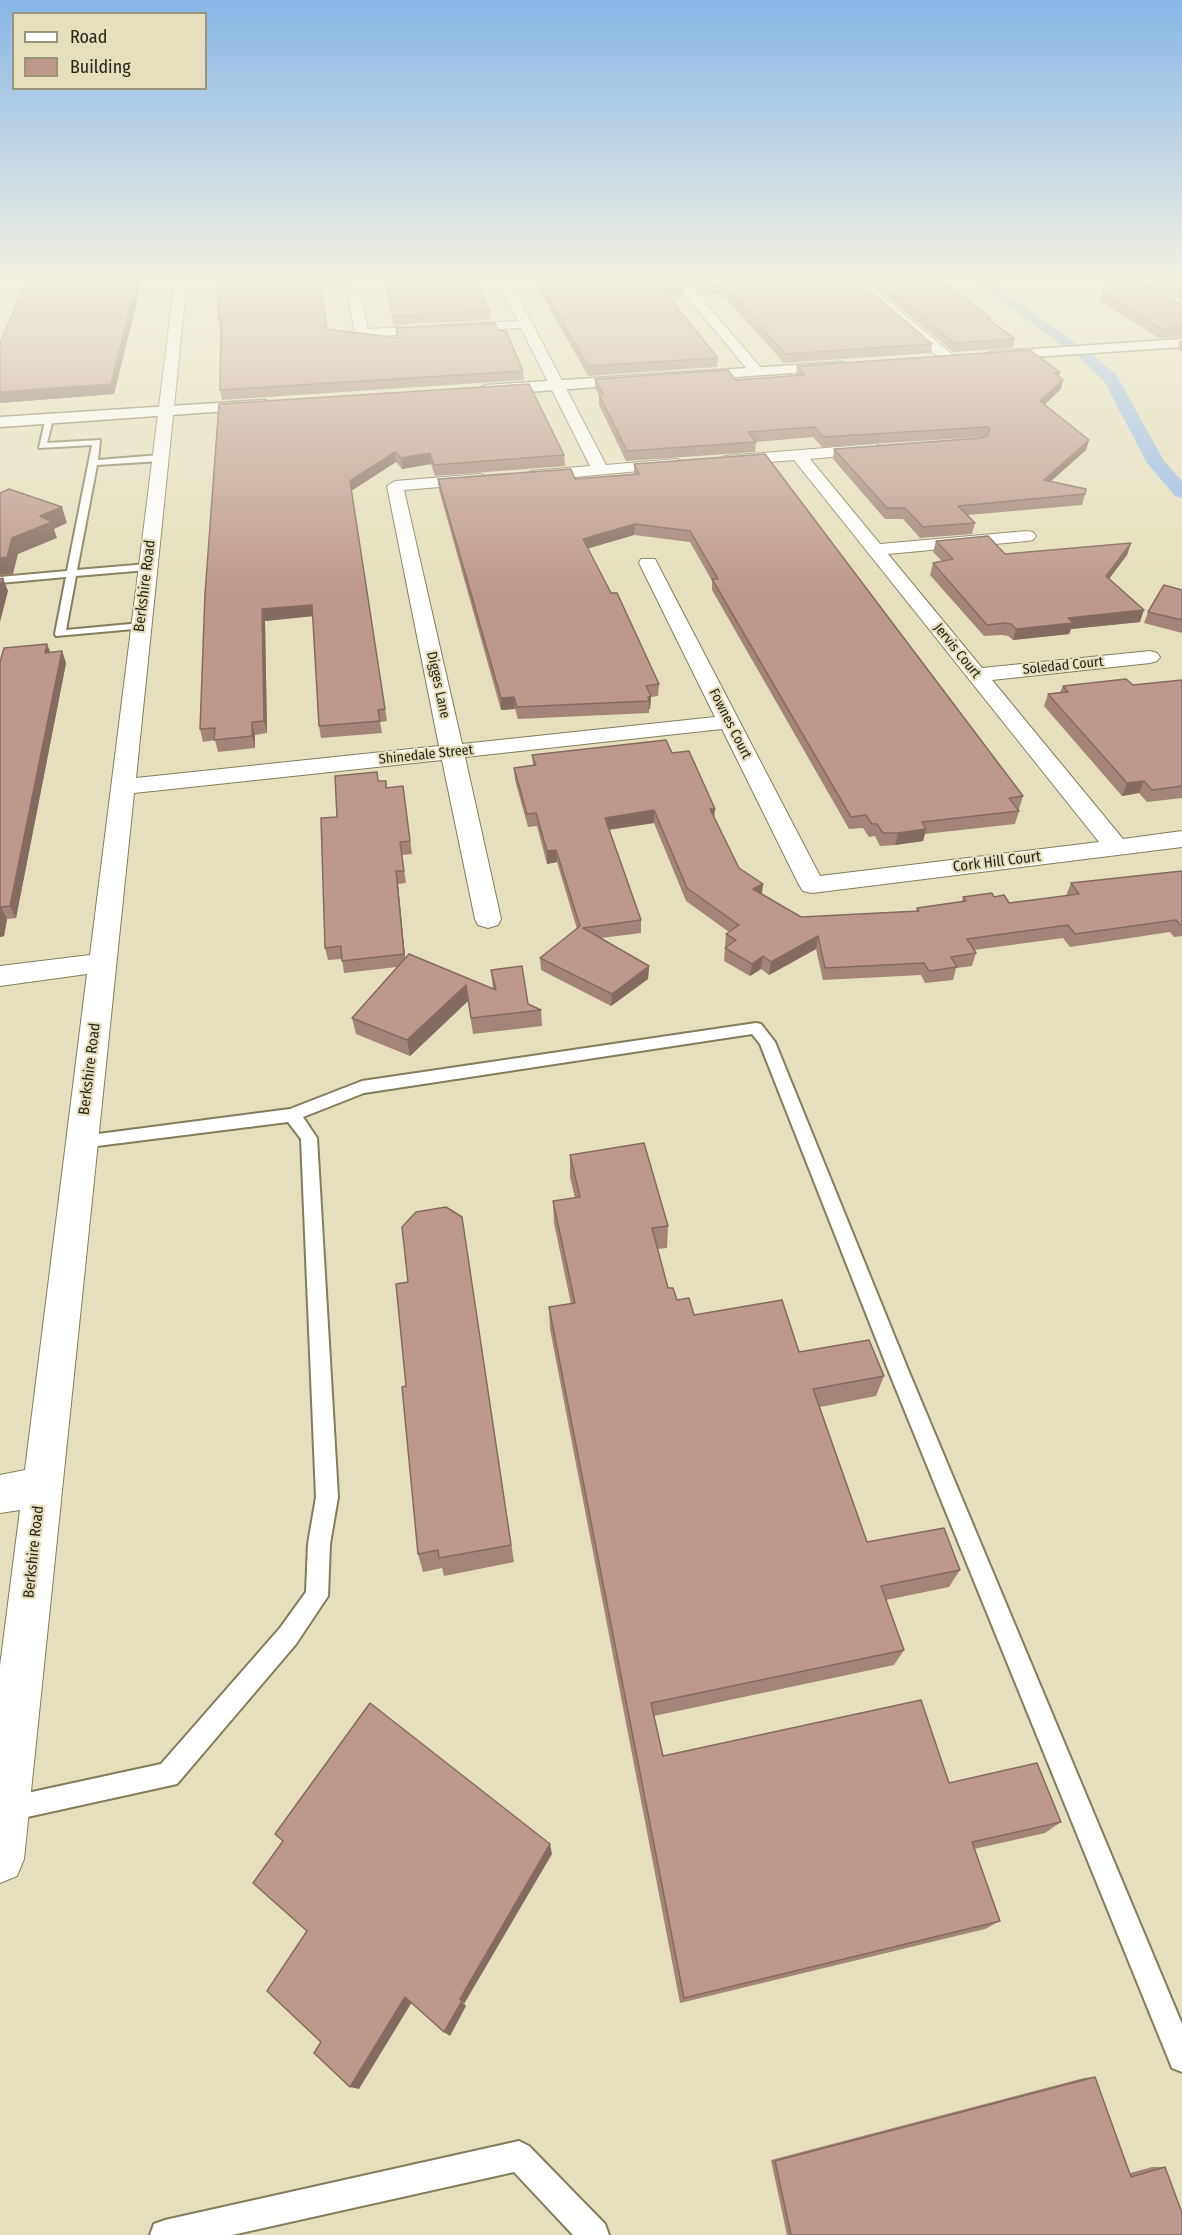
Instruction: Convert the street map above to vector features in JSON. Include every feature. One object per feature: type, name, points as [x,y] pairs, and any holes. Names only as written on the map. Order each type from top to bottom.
[{"type":"street","name":"Berkshire Road","points":[[0,1859],[168,383]]},
{"type":"street","points":[[474,391],[583,383]]},
{"type":"street","points":[[557,385],[600,470]]},
{"type":"street","points":[[0,422],[284,403]]},
{"type":"street","points":[[520,476],[888,448]]},
{"type":"street","name":"Jervis Court","points":[[798,455],[1116,848]]},
{"type":"street","name":"Digges Lane","points":[[488,919],[395,486],[498,478]]},
{"type":"street","points":[[875,550],[1027,536]]},
{"type":"street","name":"Fownes Court","points":[[648,563],[812,885]]},
{"type":"street","name":"Soledad Court","points":[[976,675],[1150,657]]},
{"type":"street","name":"Shinedale Street","points":[[122,787],[729,723]]},
{"type":"street","name":"Cork Hill Court","points":[[812,885],[1182,839]]},
{"type":"street","points":[[0,976],[102,963]]},
{"type":"street","points":[[0,1494],[42,1486]]},
{"type":"lane","points":[[49,419],[42,446],[97,442],[60,634],[141,626]]},
{"type":"lane","points":[[93,463],[160,458]]},
{"type":"lane","points":[[0,580],[147,567]]},
{"type":"lane","points":[[81,1142],[292,1115],[362,1087],[756,1028],[767,1042],[899,1372],[1182,2058]]},
{"type":"lane","points":[[5,1810],[168,1775],[288,1636],[317,1596],[319,1545],[327,1497],[309,1137],[292,1115]]},
{"type":"lane","points":[[165,2235],[519,2156],[594,2235]]},
{"type":"building","points":[[0,383],[111,383],[111,384],[0,392]]},
{"type":"building","points":[[220,383],[327,383],[220,390]]},
{"type":"building","points":[[597,383],[1059,383],[1040,401],[1089,440],[1044,480],[1086,489],[1085,494],[958,506],[975,523],[923,527],[905,508],[887,508],[834,449],[981,438],[988,435],[990,430],[988,427],[823,437],[815,427],[748,432],[756,442],[627,451],[599,395],[603,394]]},
{"type":"building","points":[[529,384],[564,455],[434,465],[430,453],[401,458],[395,452],[350,481],[385,709],[378,710],[380,721],[319,726],[312,605],[262,609],[264,721],[252,722],[252,736],[214,740],[215,728],[200,729],[205,594],[219,404]]},
{"type":"building","points":[[765,454],[1023,796],[1009,798],[1019,811],[922,822],[926,829],[898,833],[883,833],[877,824],[872,824],[866,815],[851,817],[712,579],[718,579],[690,531],[635,524],[583,539],[611,593],[617,593],[659,684],[646,686],[651,696],[648,697],[649,701],[517,707],[514,697],[501,698],[438,479],[571,469],[575,479],[639,474],[634,464]]},
{"type":"building","points":[[9,489],[62,507],[40,516],[52,522],[12,538],[7,557],[0,558],[0,493]]},
{"type":"building","points":[[988,536],[1005,554],[1131,543],[1106,576],[1144,610],[1068,618],[1073,623],[1016,629],[1011,624],[1005,623],[987,625],[933,563],[953,559],[936,541]]},
{"type":"building","points":[[1164,585],[1182,590],[1182,620],[1148,612]]},
{"type":"building","points":[[47,644],[45,653],[62,651],[10,906],[1,907],[0,913],[0,662],[4,648]]},
{"type":"building","points":[[1126,679],[1133,685],[1182,680],[1182,786],[1152,790],[1144,781],[1127,783],[1048,694],[1068,692],[1063,686]]},
{"type":"building","points":[[666,740],[672,753],[689,751],[715,809],[710,809],[739,868],[763,884],[753,889],[801,917],[919,911],[917,908],[966,901],[963,897],[992,893],[994,897],[1004,895],[1009,903],[1079,894],[1071,883],[1182,871],[1182,925],[1176,920],[1075,934],[1068,925],[967,939],[976,953],[951,957],[957,967],[929,971],[924,963],[825,968],[818,936],[771,962],[763,956],[752,964],[725,948],[736,940],[726,934],[739,925],[687,888],[654,810],[605,818],[641,920],[583,928],[649,966],[612,994],[540,958],[580,926],[556,850],[547,851],[536,813],[527,814],[514,768],[536,765],[532,755]]},
{"type":"building","points":[[377,772],[378,781],[386,781],[386,788],[403,786],[410,841],[400,842],[404,871],[396,871],[404,954],[342,961],[341,946],[325,948],[321,818],[337,817],[335,776]]},
{"type":"building","points":[[409,954],[496,990],[491,970],[522,966],[528,1004],[541,1010],[471,1018],[466,985],[407,1040],[352,1018]]},
{"type":"building","points":[[644,1143],[668,1226],[652,1228],[668,1288],[673,1288],[677,1300],[689,1298],[694,1315],[782,1300],[799,1352],[869,1340],[884,1376],[813,1389],[867,1542],[944,1528],[960,1570],[881,1586],[904,1650],[651,1703],[663,1756],[921,1700],[949,1783],[1037,1763],[1061,1822],[972,1842],[1000,1921],[684,1998],[549,1307],[575,1303],[553,1201],[580,1197],[570,1155]]},
{"type":"building","points":[[446,1207],[462,1217],[511,1545],[439,1558],[438,1550],[418,1554],[402,1387],[406,1386],[396,1284],[408,1282],[402,1227],[416,1212]]},
{"type":"building","points":[[370,1703],[550,1844],[460,1999],[462,2001],[444,2032],[405,1997],[350,2087],[314,2053],[321,2042],[267,1991],[307,1931],[253,1883],[283,1841],[275,1834]]},
{"type":"building","points":[[1095,2077],[1131,2177],[1165,2167],[1182,2213],[1182,2235],[791,2235],[775,2161]]},
{"type":"waterway","points":[[1113,383],[1156,463],[1182,492]]}]
